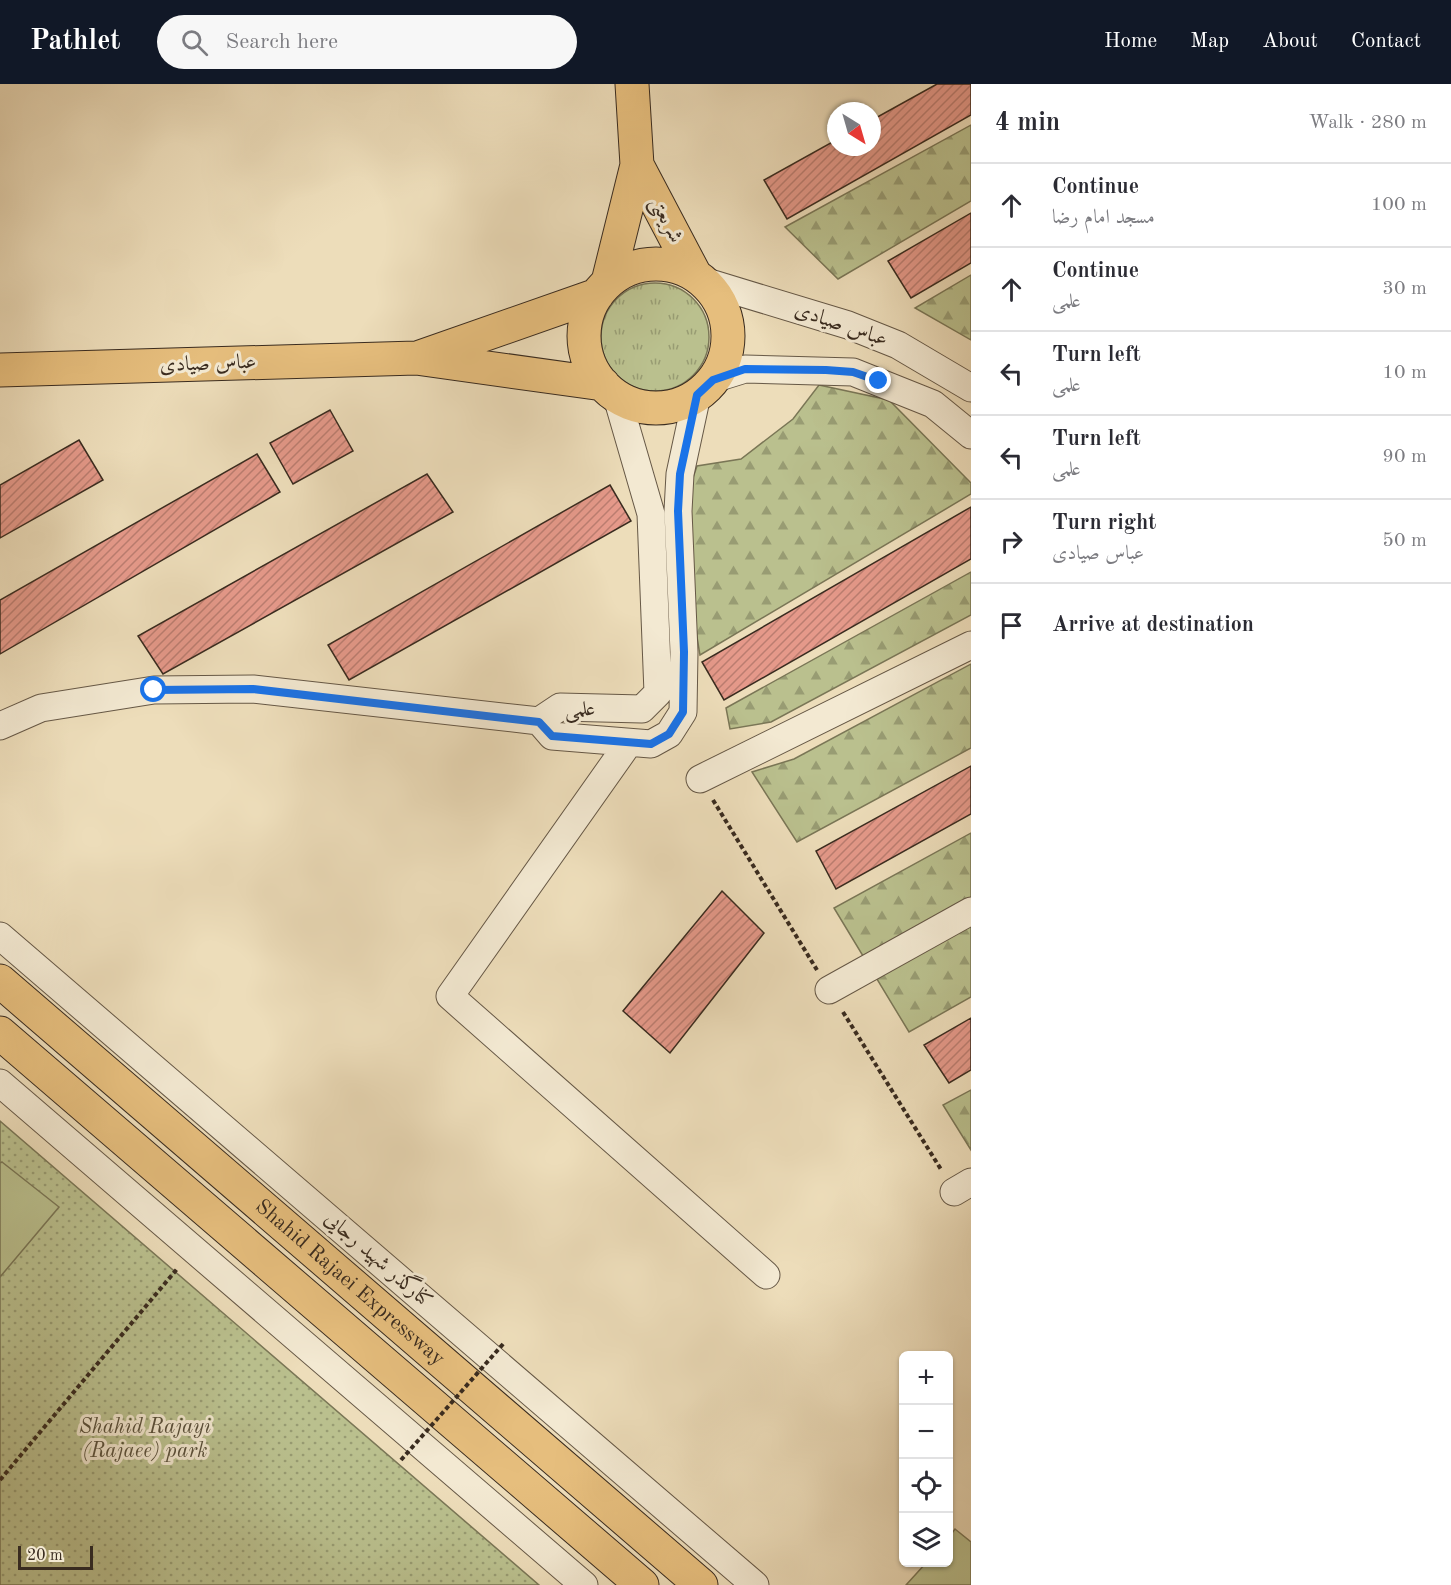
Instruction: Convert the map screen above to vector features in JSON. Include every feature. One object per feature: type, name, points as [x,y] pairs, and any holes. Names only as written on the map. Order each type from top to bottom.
[{"type":"main road","name":"شریعتی","points":[[603,289],[637,165],[632,84]]},
{"type":"main road","name":"شریعتی","points":[[637,165],[699,278]]},
{"type":"main road","points":[[650,264],[673,266],[699,278],[717,297],[726,317],[728,339],[724,360],[705,387],[666,407],[633,404],[610,390],[588,361],[584,334],[590,307],[603,289],[628,270],[650,264]]},
{"type":"main road","name":"عباس صیادی","points":[[416,358],[603,289]]},
{"type":"main road","name":"عباس صیادی","points":[[0,370],[416,358],[610,390]]},
{"type":"main road","name":"Shahid Rajaei Expressway","points":[[0,981],[701,1585]]},
{"type":"main road","name":"Shahid Rajaei Expressway","points":[[0,1034],[642,1585]]},
{"type":"street","name":"عباس صیادی","points":[[699,278],[848,325],[898,345],[971,388]]},
{"type":"street","name":"عباس صیادی","points":[[705,387],[745,369],[853,372],[933,404],[971,435]]},
{"type":"street","points":[[639,744],[669,734],[683,712],[684,640],[678,511],[680,474],[705,387]]},
{"type":"street","points":[[610,390],[651,514],[658,693],[642,709],[639,744],[450,996],[766,1275]]},
{"type":"street","points":[[700,779],[971,645]]},
{"type":"street","points":[[0,726],[41,708],[154,690],[253,689],[539,722]]},
{"type":"street","name":"علمی","points":[[639,744],[552,736],[539,722],[560,707],[642,709]]},
{"type":"street","points":[[829,990],[971,911]]},
{"type":"street","name":"کنارگذر شهید رجایی","points":[[0,936],[755,1585]]},
{"type":"street","points":[[0,1083],[584,1585]]},
{"type":"path","points":[[0,1480],[194,1250]]},
{"type":"path","points":[[401,1460],[504,1343]]},
{"type":"green space","points":[[971,125],[971,201],[838,279],[785,227]]},
{"type":"green space","points":[[971,275],[971,340],[915,308]]},
{"type":"green space","points":[[655,283],[676,287],[693,299],[705,316],[709,337],[705,358],[693,375],[676,387],[655,391],[634,387],[617,375],[605,358],[601,337],[605,316],[617,299],[634,287]]},
{"type":"green space","points":[[819,385],[889,400],[971,483],[971,494],[700,655],[678,522],[697,466],[741,459],[793,419]]},
{"type":"green space","points":[[971,572],[971,615],[771,722],[730,729],[726,708]]},
{"type":"green space","points":[[971,664],[971,748],[797,842],[752,772],[794,759]]},
{"type":"green space","points":[[971,833],[971,997],[909,1032],[834,908]]},
{"type":"green space","points":[[971,1090],[971,1150],[943,1105]]},
{"type":"green space","name":"Shahid Rajayi (Rajaee) park","points":[[0,1121],[539,1585],[0,1585]]},
{"type":"green space","points":[[2,1162],[59,1207],[0,1277],[0,1163]]},
{"type":"green space","points":[[955,1529],[971,1542],[971,1585],[906,1585],[922,1567],[953,1567],[953,1532]]},
{"type":"building","points":[[937,84],[971,84],[971,115],[787,219],[764,180],[827,145],[827,156],[881,156],[881,115]]},
{"type":"building","points":[[971,213],[971,263],[911,298],[888,261]]},
{"type":"building","points":[[330,410],[353,451],[293,484],[270,443]]},
{"type":"building","points":[[79,440],[103,480],[0,538],[0,485]]},
{"type":"building","points":[[257,454],[280,492],[0,654],[0,600]]},
{"type":"building","points":[[427,474],[453,512],[163,674],[138,636]]},
{"type":"building","points":[[610,485],[631,521],[349,680],[328,645]]},
{"type":"building","points":[[971,507],[971,559],[724,700],[702,662]]},
{"type":"building","points":[[971,766],[971,814],[836,889],[816,851]]},
{"type":"building","points":[[722,891],[764,933],[670,1053],[623,1011]]},
{"type":"building","points":[[971,1018],[971,1070],[949,1083],[924,1045]]},
{"type":"route","points":[[154,690],[253,689],[436,712],[539,722],[552,736],[628,744],[651,744],[669,734],[683,712],[684,652],[678,511],[680,474],[697,395],[713,380],[745,369],[853,372],[879,381]]}]
